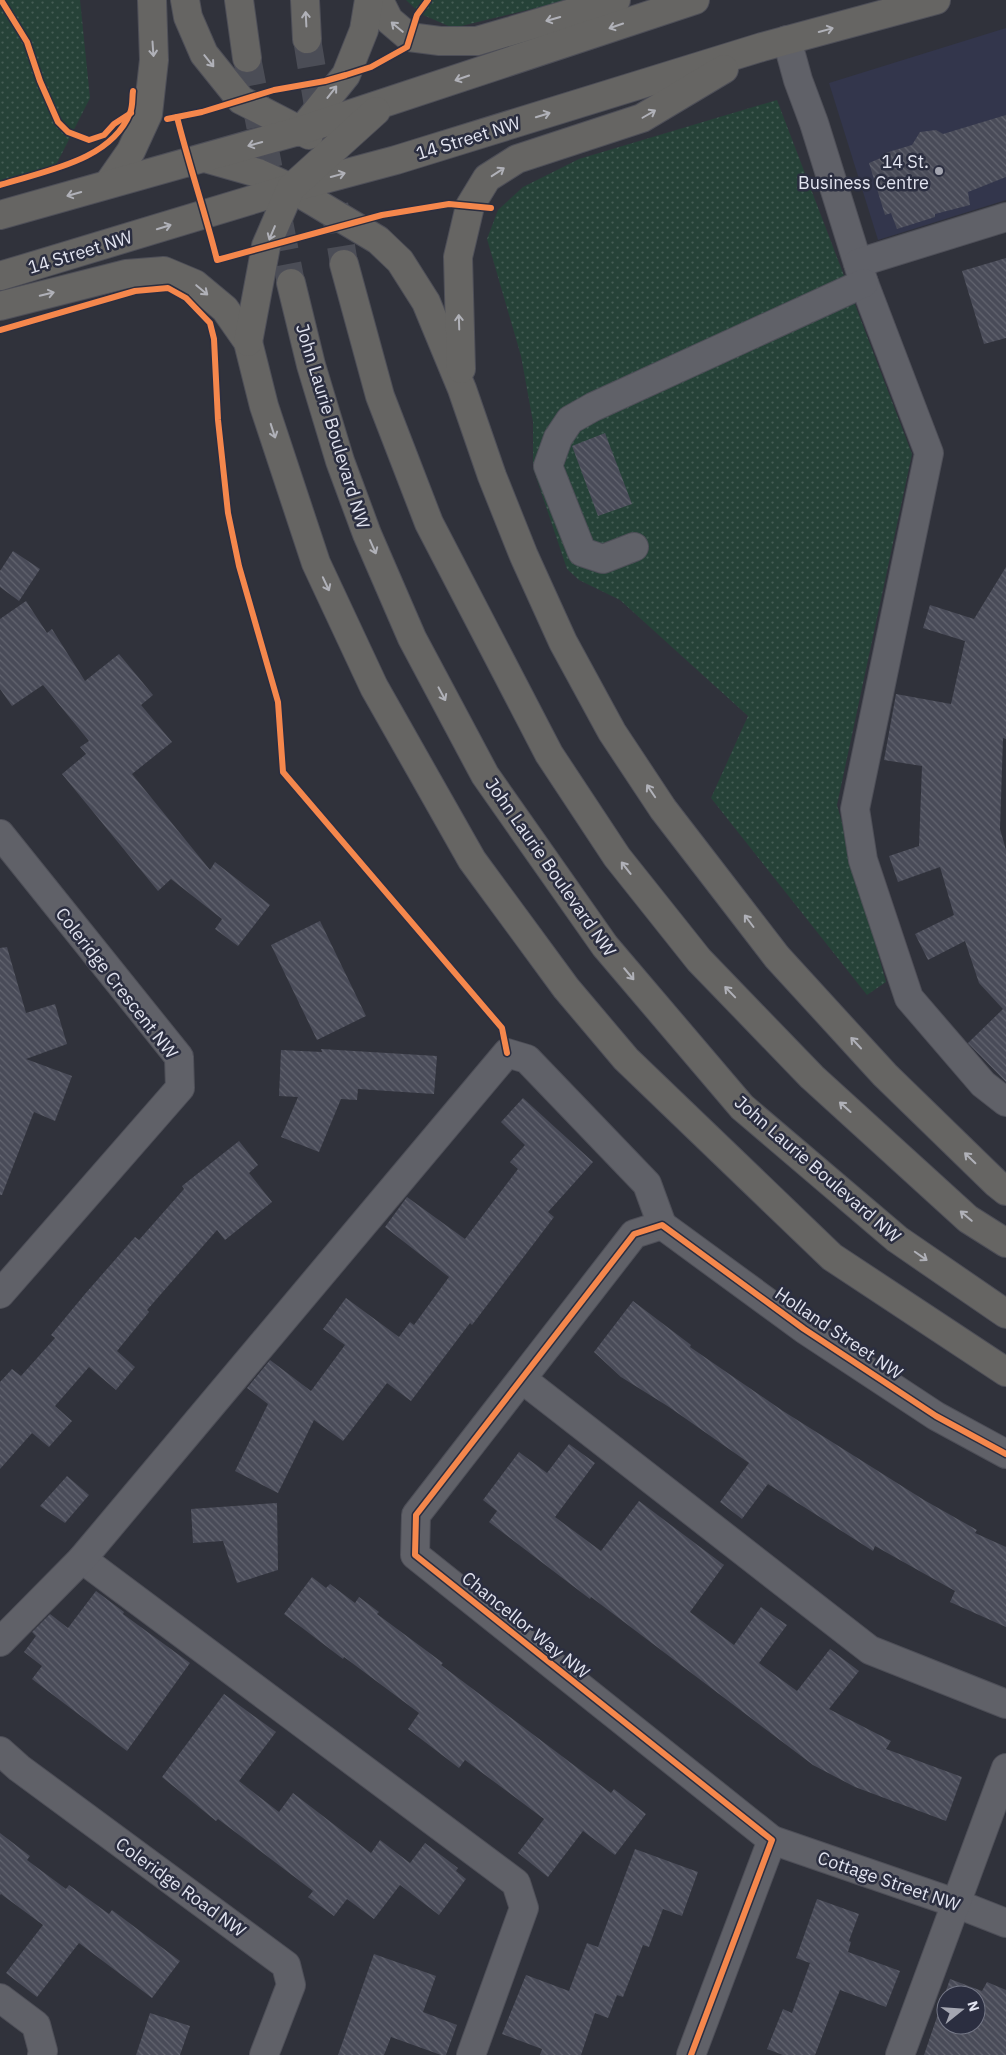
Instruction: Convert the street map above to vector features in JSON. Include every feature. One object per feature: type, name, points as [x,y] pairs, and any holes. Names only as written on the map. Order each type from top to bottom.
[{"type":"main road","points":[[108,184],[131,151],[148,114],[154,60],[152,0]]},
{"type":"main road","points":[[185,0],[188,17],[204,54],[241,100],[302,130],[334,149],[396,160]]},
{"type":"main road","points":[[239,0],[247,58]]},
{"type":"main road","points":[[305,0],[307,39]]},
{"type":"main road","points":[[223,208],[302,130],[346,75],[364,30],[369,0]]},
{"type":"main road","points":[[379,0],[389,20],[409,37],[440,41],[477,41],[618,0],[687,3]]},
{"type":"main road","name":"14 Street NW","points":[[0,276],[291,188],[396,160],[774,43],[936,0]]},
{"type":"main road","points":[[0,215],[302,130],[687,3]]},
{"type":"main road","points":[[462,388],[458,257],[470,206],[488,178],[517,159],[642,118],[774,43]]},
{"type":"main road","points":[[248,342],[266,246],[291,188],[382,105]]},
{"type":"main road","points":[[205,158],[258,173],[291,188],[378,240],[400,261],[426,302],[462,388],[496,485],[524,556],[563,642],[612,732],[663,808],[777,957],[885,1075],[996,1184],[1006,1191]]},
{"type":"main road","points":[[344,264],[380,396],[429,523],[550,754],[617,857],[699,960],[812,1077],[968,1219],[1006,1243]]},
{"type":"main road","points":[[0,306],[126,274],[164,270],[195,284],[225,309],[248,342],[264,406],[316,563],[374,687],[472,860],[548,964],[626,1059],[832,1257],[1006,1372]]},
{"type":"main road","name":"John Laurie Boulevard NW","points":[[292,284],[310,365],[340,461],[367,534],[412,638],[491,783],[605,946],[742,1107],[898,1239],[1006,1314]]},
{"type":"street","points":[[774,43],[798,80],[814,123],[861,273],[928,453],[855,809],[863,860],[909,998],[983,1084],[1006,1102]]},
{"type":"street","points":[[634,547],[603,559],[582,552],[548,466],[558,438],[570,420],[861,273],[1006,217]]},
{"type":"street","name":"Coleridge Crescent NW","points":[[0,834],[179,1057],[180,1088],[0,1294]]},
{"type":"street","points":[[0,1642],[82,1559],[507,1053],[527,1059],[647,1184],[662,1225]]},
{"type":"street","name":"Chancellor Way NW","points":[[662,1225],[634,1234],[416,1515],[415,1555],[772,1840]]},
{"type":"street","name":"Holland Street NW","points":[[662,1225],[804,1329],[936,1416],[1006,1454]]},
{"type":"street","points":[[522,1379],[870,1650],[1006,1704]]},
{"type":"street","points":[[82,1559],[516,1883],[524,1908],[471,2055]]},
{"type":"street","name":"Coleridge Road NW","points":[[0,1751],[19,1768],[286,1965],[291,1985],[264,2055]]},
{"type":"street","points":[[900,2055],[1006,1768]]},
{"type":"street","points":[[691,2055],[772,1840]]},
{"type":"street","name":"Cottage Street NW","points":[[772,1840],[955,1903],[1006,1923]]},
{"type":"street","points":[[0,1998],[36,2024],[43,2052],[42,2055]]},
{"type":"shaded area","points":[[1006,28],[1006,200],[878,240],[829,83]]},
{"type":"green space","points":[[0,0],[80,0],[90,98],[55,167],[0,183]]},
{"type":"green space","points":[[406,0],[569,0],[453,28],[421,14]]},
{"type":"green space","points":[[777,100],[912,454],[837,805],[886,982],[867,995],[711,798],[748,716],[620,600],[579,580],[567,569],[533,468],[533,422],[521,356],[487,239],[498,210],[523,187],[579,159]]},
{"type":"building","name":"14 St. Business Centre","points":[[1006,115],[1006,177],[968,192],[970,205],[935,214],[935,217],[897,229],[891,213],[885,215],[869,163],[883,157],[885,153],[912,145],[920,132],[936,130],[943,134]]},
{"type":"building","points":[[1006,258],[1006,338],[984,344],[962,271]]},
{"type":"building","points":[[605,433],[632,504],[598,516],[572,446]]},
{"type":"building","points":[[13,551],[40,569],[19,601],[0,587],[0,571]]},
{"type":"building","points":[[1006,567],[1006,739],[1003,738],[1000,829],[1006,850],[1006,1082],[968,1043],[1003,1009],[979,983],[965,941],[928,960],[915,934],[954,915],[940,867],[898,882],[889,856],[919,846],[922,766],[884,760],[896,694],[951,704],[965,641],[923,628],[930,605],[974,619]]},
{"type":"building","points":[[26,601],[47,633],[52,629],[85,681],[119,654],[153,695],[141,705],[172,742],[132,774],[210,870],[215,862],[270,905],[238,946],[215,929],[222,919],[171,879],[158,891],[62,774],[86,754],[80,747],[89,741],[43,685],[12,706],[0,689],[0,619]]},
{"type":"building","points":[[320,921],[366,1016],[317,1040],[271,945]]},
{"type":"building","points":[[7,947],[26,1013],[55,1004],[67,1044],[26,1059],[72,1076],[55,1121],[34,1112],[2,1195],[0,1195],[0,948]]},
{"type":"building","points":[[321,1049],[437,1056],[434,1094],[358,1089],[357,1100],[341,1099],[319,1152],[281,1137],[298,1097],[279,1096],[281,1050],[322,1052]]},
{"type":"building","points":[[523,1098],[593,1162],[548,1212],[554,1217],[472,1325],[470,1323],[411,1401],[387,1383],[343,1441],[314,1420],[278,1493],[235,1471],[268,1404],[247,1388],[270,1360],[311,1391],[345,1345],[323,1329],[346,1298],[399,1337],[410,1322],[414,1325],[449,1277],[385,1227],[407,1197],[465,1239],[518,1169],[510,1162],[525,1145],[501,1122]]},
{"type":"building","points":[[239,1141],[258,1165],[249,1173],[272,1202],[225,1240],[217,1230],[147,1310],[149,1312],[117,1351],[135,1367],[116,1390],[89,1367],[55,1406],[72,1421],[49,1447],[32,1433],[0,1469],[0,1382],[12,1369],[21,1376],[55,1338],[51,1335],[85,1294],[135,1237],[139,1240],[184,1189],[182,1186]]},
{"type":"building","points":[[633,1301],[691,1345],[690,1347],[783,1411],[924,1500],[977,1530],[975,1533],[1006,1547],[1006,1627],[950,1602],[955,1591],[875,1546],[873,1551],[768,1484],[742,1519],[720,1502],[749,1463],[669,1407],[621,1377],[594,1352]]},
{"type":"building","points":[[569,1444],[595,1463],[555,1517],[601,1551],[639,1501],[724,1565],[690,1612],[734,1645],[761,1607],[787,1625],[759,1663],[797,1691],[830,1649],[859,1671],[829,1709],[891,1741],[886,1749],[962,1777],[946,1821],[855,1787],[813,1765],[489,1522],[497,1511],[483,1500],[519,1452],[547,1473]]},
{"type":"building","points":[[67,1476],[89,1495],[65,1523],[40,1506]]},
{"type":"building","points":[[277,1503],[278,1570],[237,1583],[223,1541],[193,1543],[191,1509]]},
{"type":"building","points":[[312,1577],[326,1588],[330,1584],[355,1603],[359,1597],[379,1612],[377,1614],[443,1663],[441,1665],[611,1793],[614,1789],[646,1814],[615,1855],[583,1831],[548,1877],[518,1853],[544,1819],[465,1760],[459,1768],[408,1729],[419,1713],[284,1614]]},
{"type":"building","points":[[96,1591],[124,1612],[123,1614],[190,1663],[127,1751],[32,1679],[42,1666],[24,1652],[36,1636],[32,1632],[50,1614],[68,1628]]},
{"type":"building","points":[[224,1694],[276,1732],[239,1781],[279,1812],[293,1793],[371,1853],[380,1840],[410,1863],[425,1843],[458,1868],[456,1871],[466,1879],[439,1915],[400,1885],[374,1919],[347,1899],[334,1916],[308,1897],[313,1891],[218,1819],[216,1821],[162,1777]]},
{"type":"building","points":[[0,1833],[30,1856],[27,1860],[66,1889],[69,1885],[109,1914],[112,1910],[180,1961],[152,1998],[79,1943],[37,1997],[6,1973],[43,1925],[0,1895]]},
{"type":"building","points":[[635,1849],[698,1872],[682,1916],[663,1909],[649,1947],[643,1945],[623,1997],[617,1995],[608,2018],[595,2013],[581,2055],[540,2055],[542,2049],[502,2034],[526,1975],[569,1991],[587,1943],[598,1947]]},
{"type":"building","points":[[817,1899],[859,1914],[849,1941],[851,1942],[848,1952],[900,1971],[886,2007],[840,1990],[815,2055],[783,2055],[767,2049],[783,2009],[792,2013],[810,1963],[796,1958]]},
{"type":"building","points":[[374,1954],[436,1976],[423,2012],[457,2025],[446,2055],[441,2055],[391,2037],[384,2055],[338,2055]]},
{"type":"building","points":[[950,1979],[966,1985],[948,1985]]},
{"type":"building","points":[[987,1982],[1006,1990],[1006,2055],[924,2055],[936,2020],[936,2035],[986,2035],[985,1985]]},
{"type":"building","points":[[150,2013],[190,2026],[180,2055],[136,2055]]},
{"type":"tunnel","points":[[307,39],[344,264]]},
{"type":"tunnel","points":[[247,58],[291,283]]},
{"type":"cycle path","points":[[1,0],[27,42],[40,81],[58,122],[68,132],[89,140],[104,135],[114,124],[131,113]]},
{"type":"cycle path","points":[[167,119],[202,112],[274,90],[325,81],[371,67],[407,47],[417,15],[428,0]]},
{"type":"cycle path","points":[[0,185],[74,162],[108,143],[121,129],[130,113],[133,91]]},
{"type":"cycle path","points":[[177,117],[217,260],[382,215],[449,204],[491,208]]},
{"type":"cycle path","points":[[0,330],[135,291],[168,288],[186,298],[210,323],[214,339],[218,420],[228,513],[239,566],[278,702],[283,772],[502,1028],[507,1053]]},
{"type":"cycle path","points":[[691,2055],[772,1840],[415,1555],[416,1515],[634,1234],[662,1225],[804,1329],[936,1416],[1006,1454]]},
{"type":"place","name":"14 St. Business Centre","points":[[939,171]]}]
